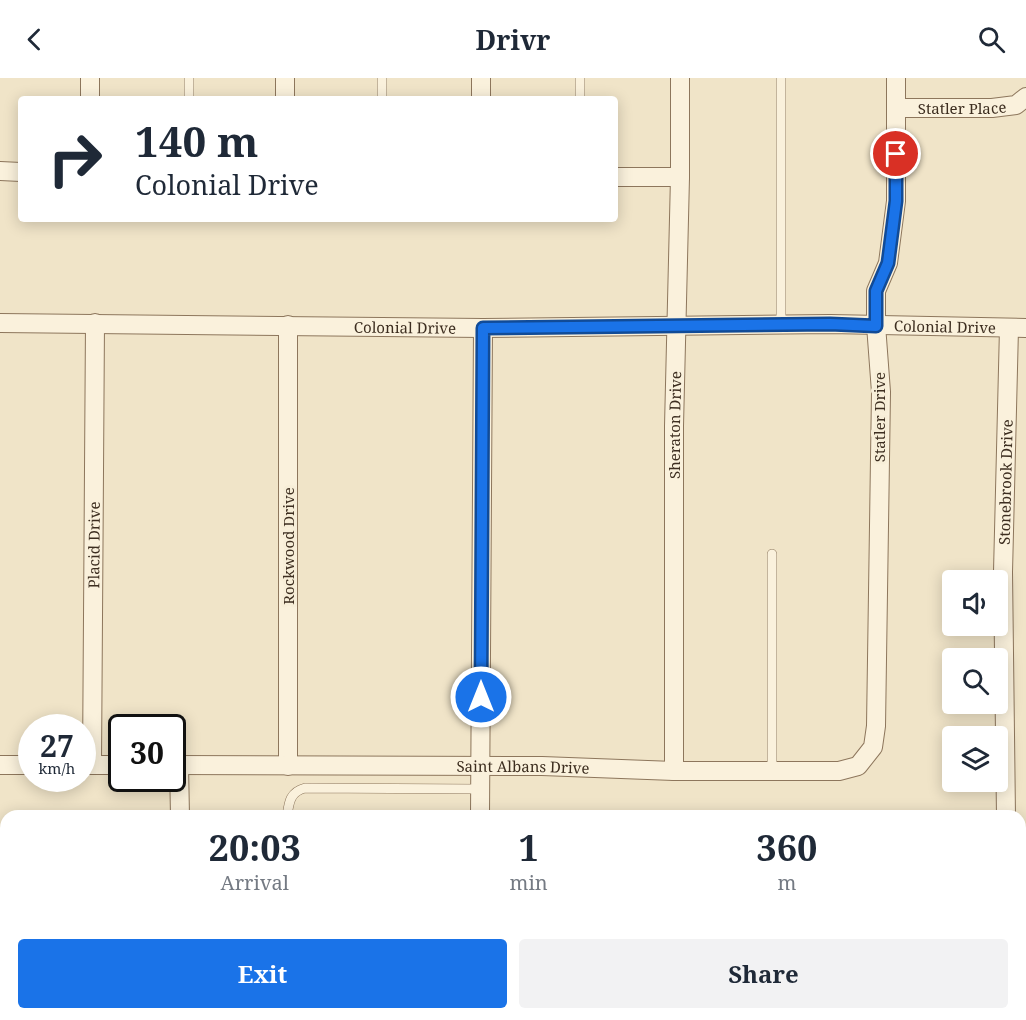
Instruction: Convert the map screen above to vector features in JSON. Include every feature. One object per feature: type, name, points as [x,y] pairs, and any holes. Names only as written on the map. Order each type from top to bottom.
[{"type":"street","points":[[90,78],[90,96]]},
{"type":"street","points":[[285,78],[285,96]]},
{"type":"street","points":[[481,78],[481,96]]},
{"type":"street","name":"Sheraton Drive","points":[[674,771],[674,426],[680,78]]},
{"type":"street","name":"Statler Drive","points":[[866,756],[873,747],[876,726],[881,393],[876,291],[888,263],[896,201],[896,78]]},
{"type":"street","name":"Statler Place","points":[[896,108],[1000,107],[1016,105],[1026,97]]},
{"type":"street","points":[[0,171],[18,171]]},
{"type":"street","points":[[618,177],[680,177]]},
{"type":"street","name":"Colonial Drive","points":[[0,323],[483,328],[781,324],[1018,328]]},
{"type":"street","name":"Placid Drive","points":[[88,714],[94,323]]},
{"type":"street","name":"Rockwood Drive","points":[[288,326],[288,766]]},
{"type":"street","points":[[480,810],[483,328]]},
{"type":"street","name":"Stonebrook Drive","points":[[1006,810],[1003,572],[1018,328]]},
{"type":"street","name":"Saint Albans Drive","points":[[186,765],[839,771],[858,766],[866,756]]},
{"type":"street","points":[[0,765],[18,765]]},
{"type":"street","points":[[178,792],[180,810]]},
{"type":"lane","points":[[189,78],[189,96]]},
{"type":"lane","points":[[382,78],[382,96]]},
{"type":"lane","points":[[580,78],[580,96]]},
{"type":"lane","points":[[781,78],[781,324]]},
{"type":"lane","points":[[772,554],[772,771]]},
{"type":"lane","points":[[288,810],[290,800],[297,791],[305,788],[480,789]]},
{"type":"route","points":[[481,697],[483,328],[830,324],[876,326],[876,291],[888,263],[896,201],[896,154]]}]
